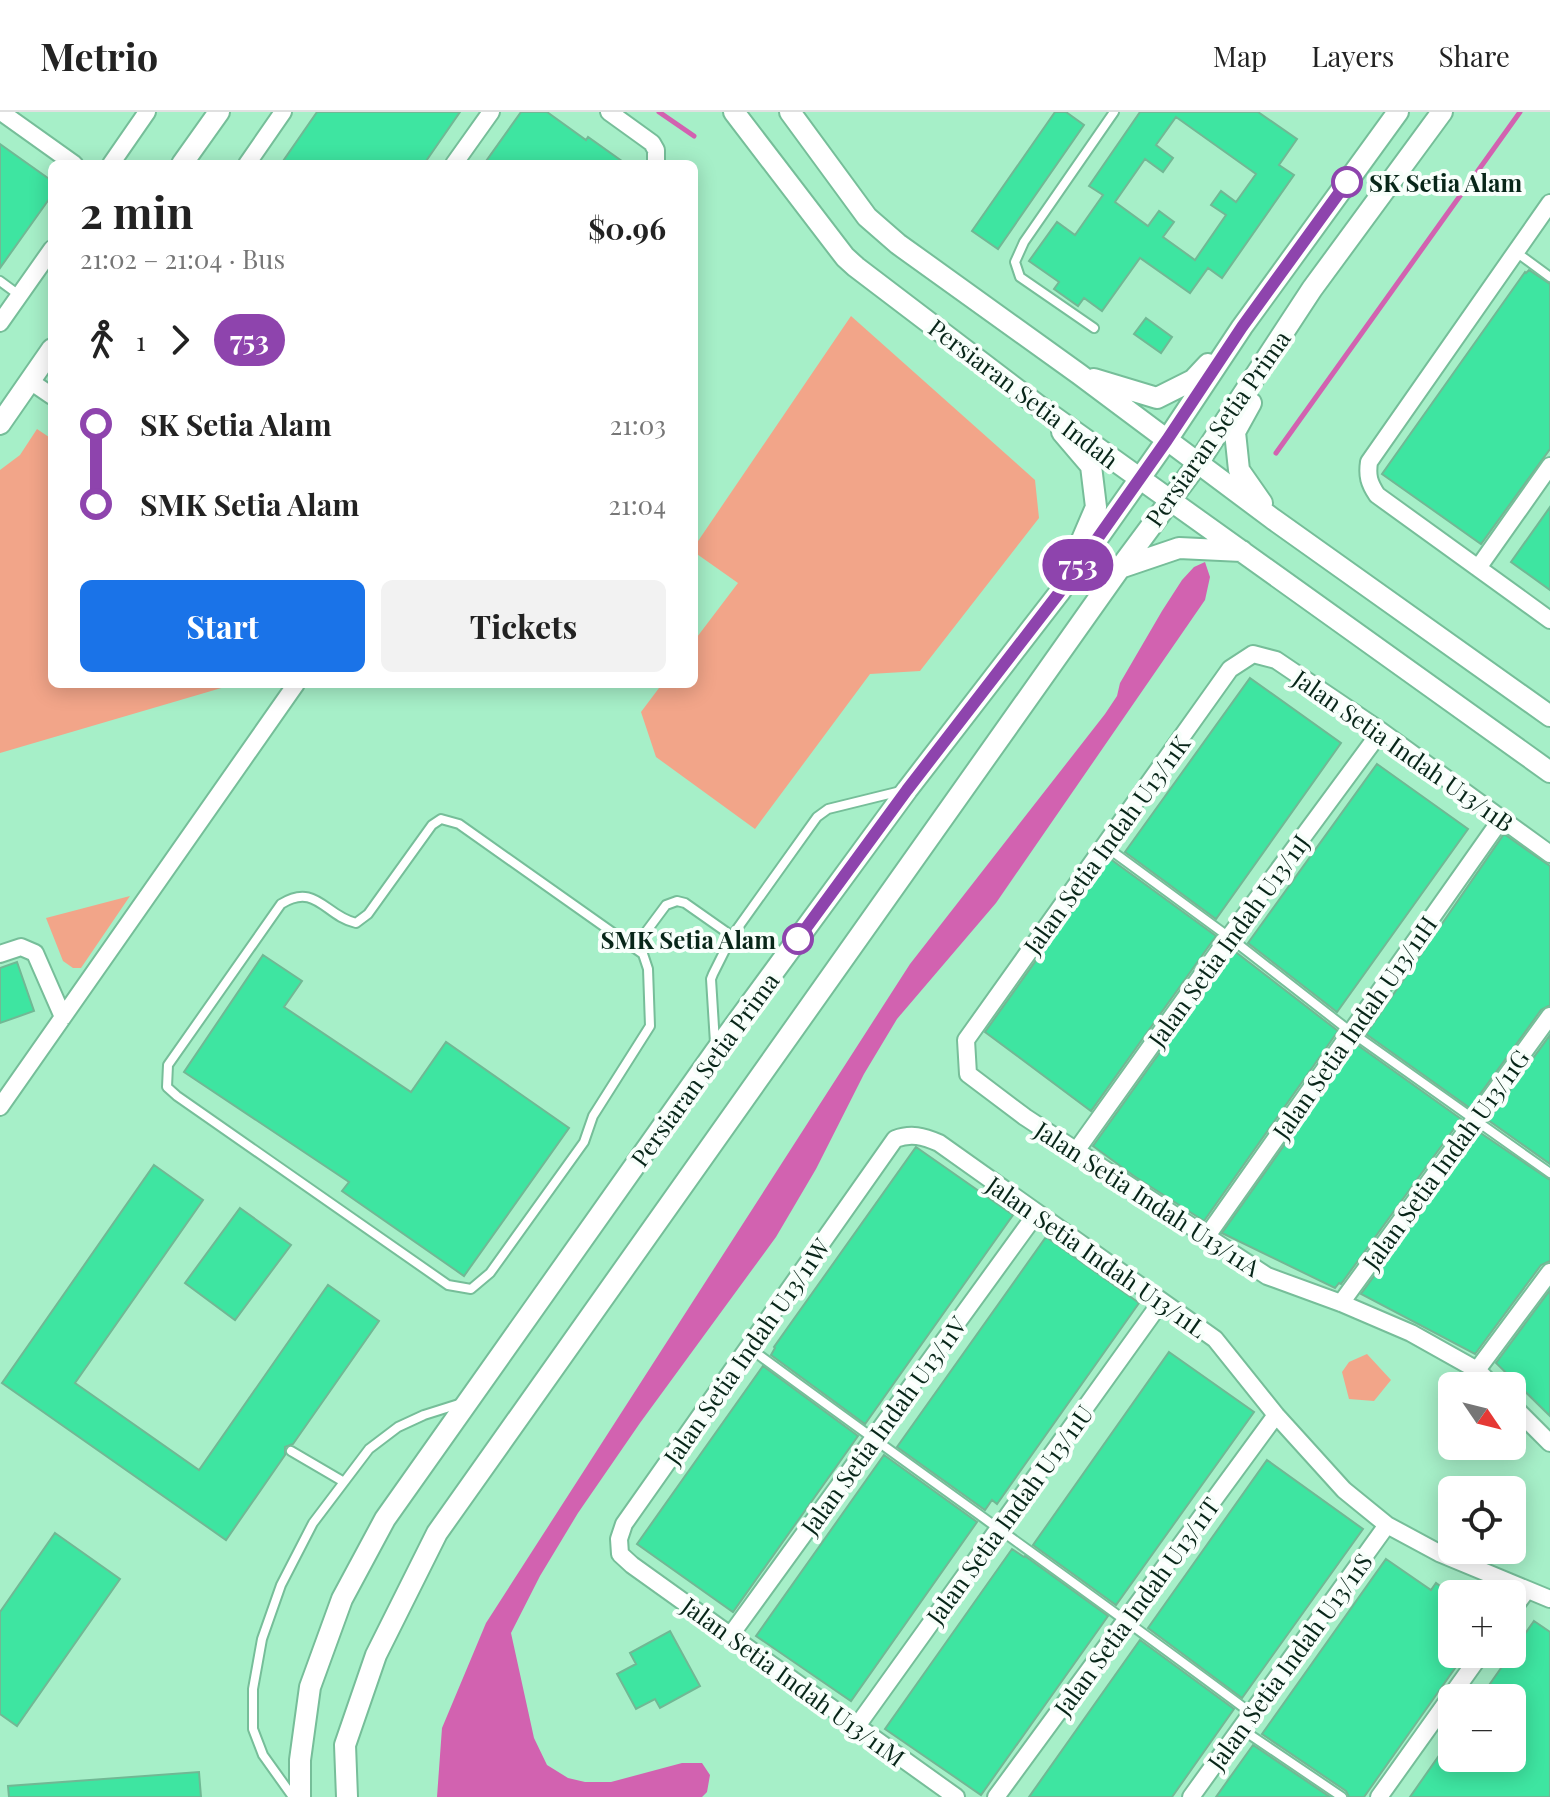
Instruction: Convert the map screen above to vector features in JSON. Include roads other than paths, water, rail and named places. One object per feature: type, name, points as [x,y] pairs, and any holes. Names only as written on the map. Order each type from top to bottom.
[{"type":"street","points":[[1,112],[68,160]]},
{"type":"street","points":[[114,160],[147,112]]},
{"type":"street","points":[[185,160],[219,112]]},
{"type":"street","points":[[250,160],[283,112]]},
{"type":"street","points":[[457,160],[491,112]]},
{"type":"street","points":[[609,112],[646,138],[656,150],[656,160]]},
{"type":"street","name":"Persiaran Setia Indah","points":[[734,112],[845,257],[1040,407],[1550,772]]},
{"type":"street","name":"Persiaran Setia Indah","points":[[790,112],[867,217],[898,244],[1273,519],[1550,716]]},
{"type":"street","name":"Persiaran Setia Prima","points":[[300,1797],[300,1760],[310,1687],[342,1599],[385,1519],[715,1052],[907,790],[1059,593],[1242,327],[1398,112]]},
{"type":"street","name":"Persiaran Setia Prima","points":[[347,1797],[345,1745],[376,1655],[437,1533],[1169,499],[1198,463],[1312,289],[1442,112]]},
{"type":"street","points":[[1550,203],[1369,462],[1367,474],[1377,495],[1550,620]]},
{"type":"street","points":[[0,323],[48,255]]},
{"type":"street","points":[[1273,519],[1239,470],[1235,432],[1312,289]]},
{"type":"street","points":[[1079,374],[1157,398],[1193,380],[1242,327]]},
{"type":"street","points":[[0,424],[48,355]]},
{"type":"street","points":[[30,381],[48,393]]},
{"type":"street","points":[[1040,407],[1091,466],[1096,507],[1059,593]]},
{"type":"street","points":[[1478,568],[1550,466]]},
{"type":"street","points":[[1120,568],[1179,548],[1242,551]]},
{"type":"street","name":"Jalan Setia Indah U13/11B","points":[[1253,654],[1276,660],[1381,731],[1550,854]]},
{"type":"street","name":"Jalan Setia Indah U13/11K","points":[[966,1040],[1230,669],[1253,654]]},
{"type":"street","points":[[0,1107],[293,688]]},
{"type":"street","name":"Jalan Setia Indah U13/11J","points":[[1076,1151],[1381,731]]},
{"type":"street","name":"Jalan Setia Indah U13/11H","points":[[1207,1236],[1502,818]]},
{"type":"street","points":[[0,954],[21,947],[35,953],[63,1017]]},
{"type":"street","name":"Jalan Setia Indah U13/11G","points":[[1341,1303],[1550,1016]]},
{"type":"street","name":"Jalan Setia Indah U13/11A","points":[[966,1040],[968,1074],[1025,1117],[1267,1276],[1411,1333],[1477,1370]]},
{"type":"street","name":"Jalan Setia Indah U13/11L","points":[[895,1139],[905,1135],[923,1136],[939,1143],[1215,1339],[1276,1415],[1344,1490],[1387,1525],[1439,1553],[1550,1599]]},
{"type":"street","name":"Jalan Setia Indah U13/11W","points":[[632,1565],[620,1554],[619,1539],[624,1524],[895,1139]]},
{"type":"street","name":"Jalan Setia Indah U13/11V","points":[[730,1636],[1036,1214]]},
{"type":"street","points":[[1477,1370],[1550,1272]]},
{"type":"street","name":"Jalan Setia Indah U13/11U","points":[[857,1726],[1161,1302]]},
{"type":"street","name":"Jalan Setia Indah U13/11T","points":[[996,1797],[1276,1415]]},
{"type":"street","points":[[1526,1419],[1550,1443]]},
{"type":"street","name":"Jalan Setia Indah U13/11S","points":[[1191,1797],[1387,1525]]},
{"type":"street","name":"Jalan Setia Indah U13/11M","points":[[632,1565],[956,1797]]},
{"type":"street","points":[[1379,1797],[1471,1668]]},
{"type":"street","points":[[332,1797],[345,1745]]},
{"type":"lane","points":[[1094,328],[1020,277],[1015,262],[1024,242],[1114,112]]},
{"type":"lane","points":[[1516,252],[1550,277]]},
{"type":"lane","points":[[0,281],[19,295]]},
{"type":"lane","points":[[715,1052],[711,979],[732,936],[817,817],[828,809],[907,790]]},
{"type":"lane","points":[[441,819],[459,824],[634,948],[643,954],[648,969],[650,1026],[593,1116],[584,1142],[490,1273],[471,1289],[448,1285],[167,1087],[168,1065],[281,904],[289,899],[309,896],[345,920],[356,923],[368,914],[432,825],[441,819]]},
{"type":"lane","points":[[1104,845],[1351,1032],[1550,1173]]},
{"type":"lane","points":[[634,948],[666,905],[677,901],[685,903],[732,936]]},
{"type":"lane","points":[[748,1347],[1251,1713]]},
{"type":"lane","points":[[293,1797],[263,1755],[253,1729],[253,1689],[262,1639],[281,1585],[313,1523],[369,1449],[398,1427],[469,1401]]},
{"type":"lane","points":[[291,1451],[344,1482]]},
{"type":"lane","points":[[1240,1728],[1342,1797]]},
{"type":"waterway","points":[[659,112],[694,136]]},
{"type":"waterway","points":[[1276,453],[1520,112]]},
{"type":"place","name":"SK Setia Alam","points":[[1347,182]]},
{"type":"place","name":"SMK Setia Alam","points":[[798,939]]}]
